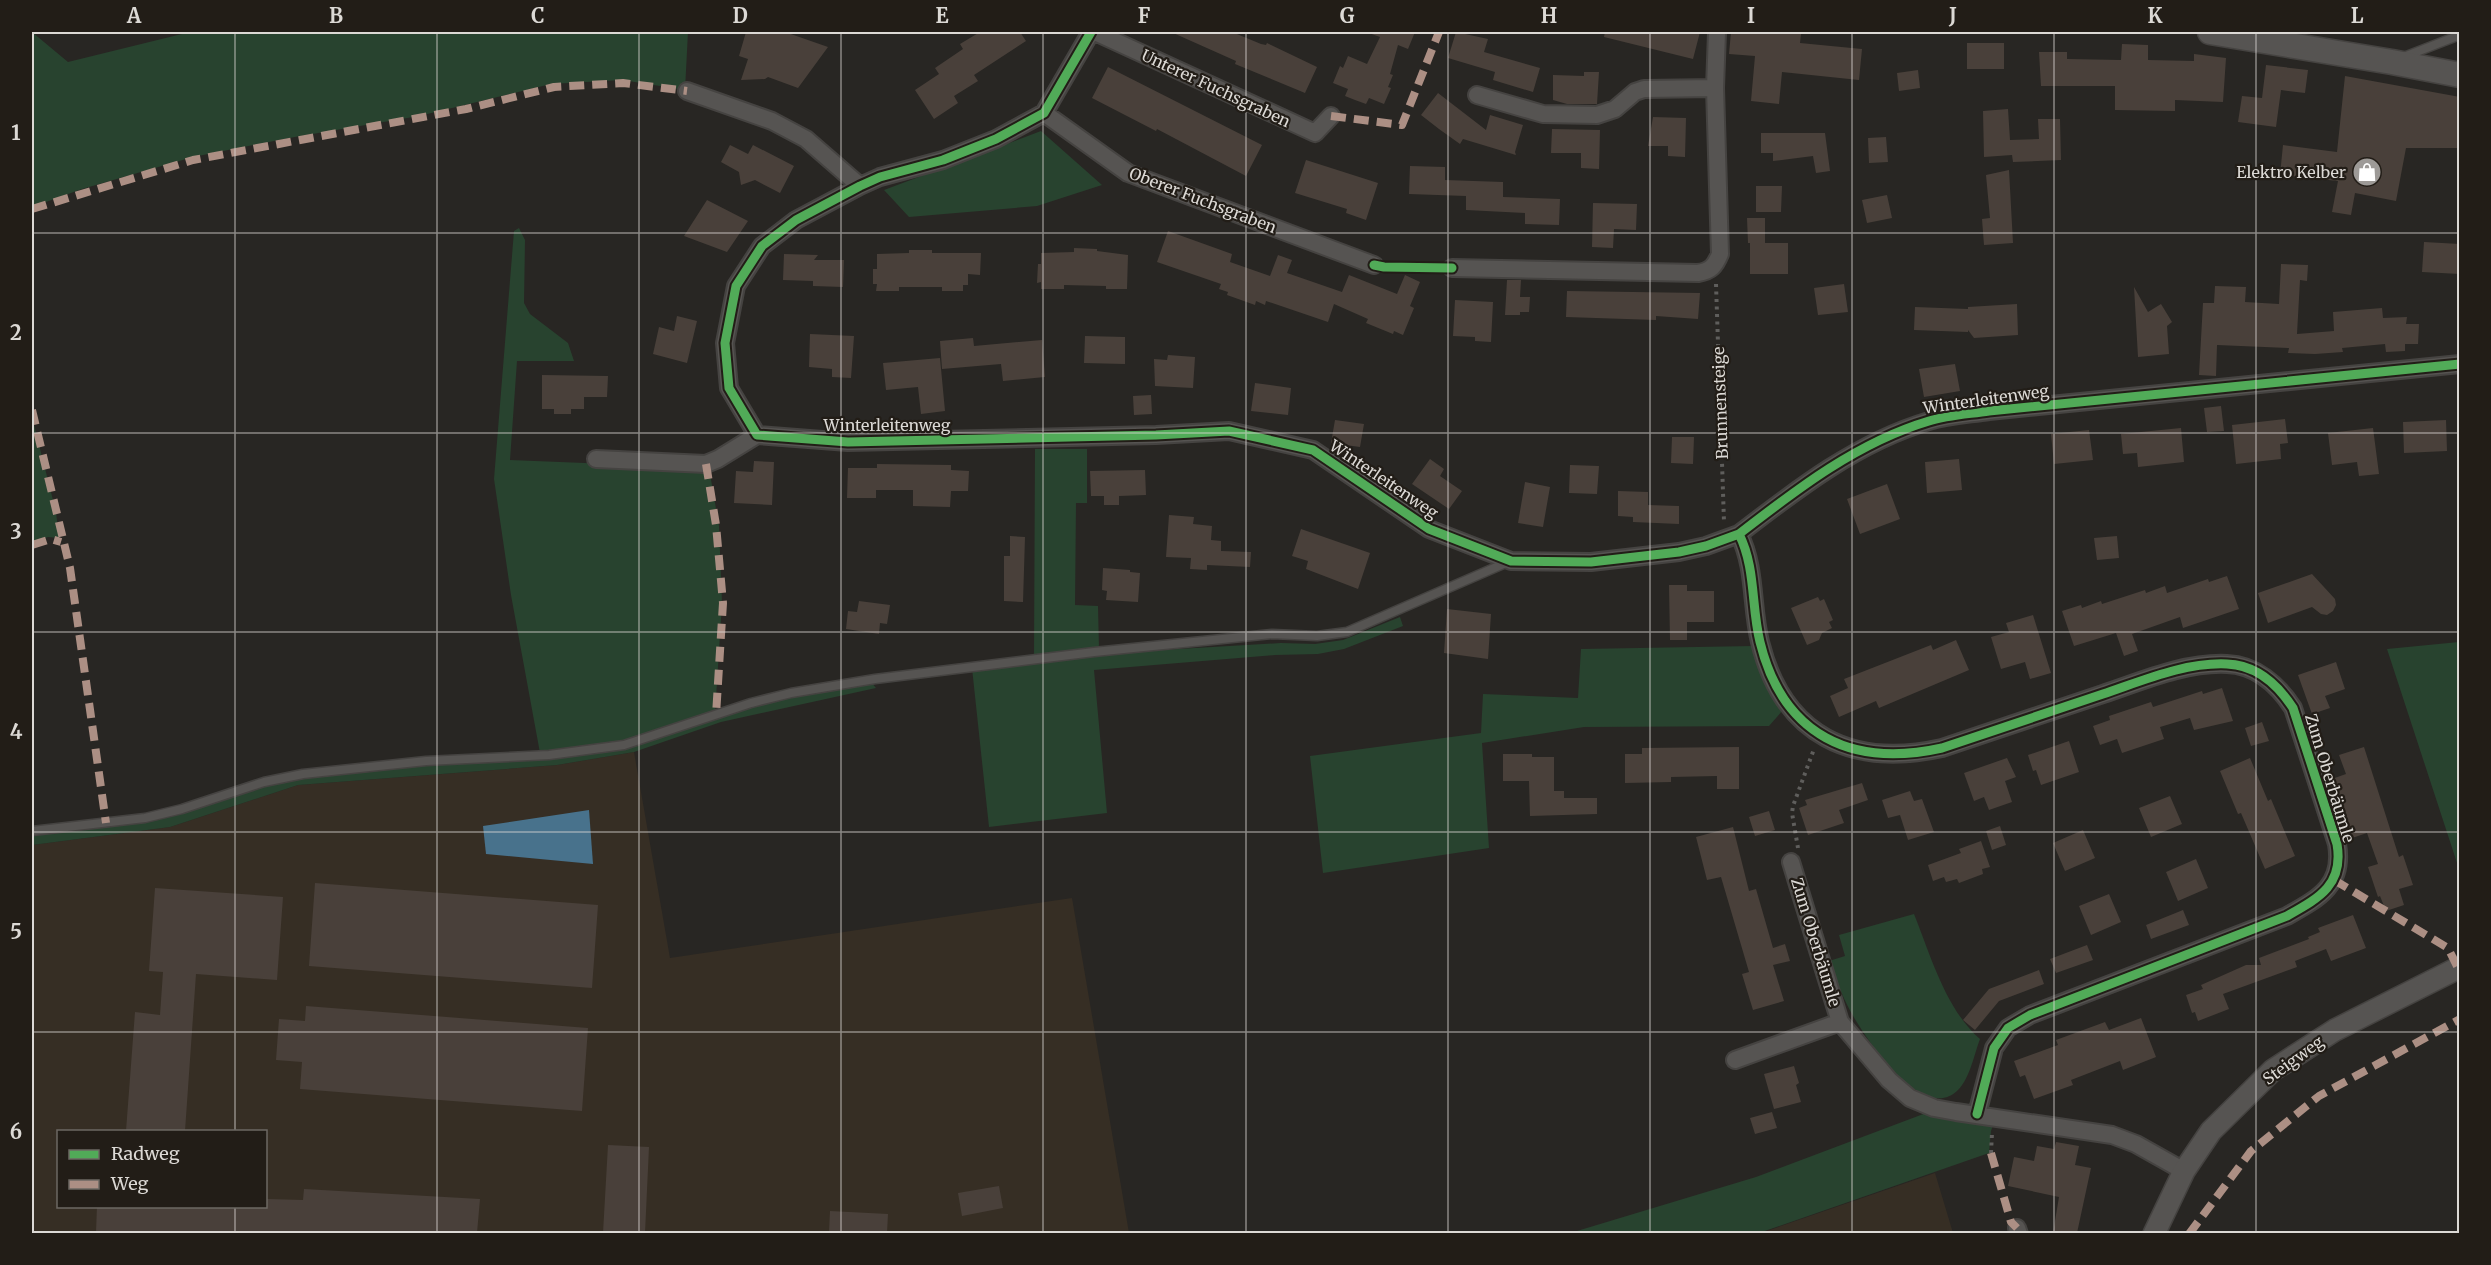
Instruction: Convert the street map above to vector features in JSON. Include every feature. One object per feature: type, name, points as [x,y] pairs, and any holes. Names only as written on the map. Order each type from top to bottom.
[{"type":"main road","points":[[2210,32],[2460,75]]},
{"type":"street","points":[[596,459],[706,464],[757,435],[729,388],[725,343],[736,286],[762,246],[796,220],[860,186],[880,177],[943,160],[996,139],[1044,113],[1093,32]]},
{"type":"street","name":"Unterer Fuchsgraben","points":[[1093,32],[1315,134],[1331,116]]},
{"type":"street","points":[[1452,268],[1708,272],[1715,265],[1719,254],[1715,88],[1717,32]]},
{"type":"street","points":[[1477,96],[1543,114],[1598,115],[1616,109],[1635,92],[1644,89],[1715,88]]},
{"type":"street","points":[[687,91],[772,121],[806,139],[860,186]]},
{"type":"street","name":"Oberer Fuchsgraben","points":[[1044,113],[1128,173],[1374,265]]},
{"type":"street","name":"Winterleitenweg","points":[[757,435],[848,442],[1156,435],[1229,431],[1312,450],[1429,529],[1510,561],[1591,562],[1679,552],[1732,538],[1828,469],[1874,442],[1932,420],[1989,411],[2460,364]]},
{"type":"street","name":"Zum Oberbäumle","points":[[1732,538],[1746,548],[1760,643],[1782,694],[1798,715],[1820,734],[1841,746],[1872,753],[1921,753],[2168,672],[2228,663],[2251,669],[2267,678],[2282,692],[2293,708],[2337,844],[2339,859],[2334,880],[2314,901],[2287,916],[2030,1015],[2008,1028],[1994,1048],[1977,1114]]},
{"type":"street","name":"Zum Oberbäumle","points":[[1791,862],[1840,1022],[1889,1080],[1910,1098],[1935,1108],[2112,1135],[2136,1144],[2184,1171]]},
{"type":"street","name":"Steigweg","points":[[2154,1233],[2184,1171],[2211,1131],[2273,1070],[2335,1030],[2460,967]]},
{"type":"street","name":"Zum Oberbäumle","points":[[1735,1060],[1840,1022]]},
{"type":"lane","points":[[2392,62],[2460,34]]},
{"type":"lane","points":[[32,831],[154,816],[182,810],[264,782],[303,774],[416,761],[549,755],[624,745],[751,703],[791,693],[875,679],[1272,634],[1317,636],[1347,632],[1510,561]]},
{"type":"path","points":[[1791,862],[1799,847],[1792,813],[1793,806],[1820,734]]},
{"type":"path","points":[[1991,1153],[1992,1131]]},
{"type":"shaded area","points":[[634,752],[670,958],[1072,898],[1129,1233],[32,1233],[32,845],[170,827],[298,785],[557,765]]},
{"type":"shaded area","points":[[1935,1173],[1953,1233],[1758,1234]]},
{"type":"green space","points":[[32,32],[68,62],[190,32],[688,32],[685,90],[622,80],[551,84],[419,116],[193,157],[82,189],[32,207]]},
{"type":"green space","points":[[1041,131],[1102,185],[1037,206],[909,217],[884,190]]},
{"type":"green space","points":[[519,228],[525,240],[524,303],[530,314],[568,343],[574,361],[517,361],[510,460],[709,468],[719,526],[722,603],[715,714],[625,743],[540,753],[511,595],[494,479],[514,231]]},
{"type":"green space","points":[[32,417],[56,512],[59,538],[48,537],[32,542]]},
{"type":"green space","points":[[1035,449],[1087,449],[1087,503],[1076,503],[1075,605],[1098,606],[1099,649],[1034,657]]},
{"type":"green space","points":[[1400,617],[1403,626],[1344,649],[1318,654],[1275,655],[1094,670],[1107,813],[989,827],[972,668],[1093,654],[1281,643],[1315,644],[1343,640]]},
{"type":"green space","points":[[2460,642],[2459,869],[2387,649]]},
{"type":"green space","points":[[1754,646],[1761,672],[1783,710],[1769,726],[1584,727],[1482,743],[1489,848],[1323,873],[1310,756],[1481,733],[1483,694],[1578,698],[1581,649]]},
{"type":"green space","points":[[871,682],[876,688],[721,722],[634,752],[557,765],[298,785],[170,827],[32,845],[32,833],[146,821],[282,780],[375,767],[625,747],[752,704]]},
{"type":"green space","points":[[1914,914],[1948,997],[1968,1027],[1980,1039],[1966,1079],[1958,1090],[1945,1098],[1931,1097],[1916,1090],[1901,1078],[1875,1049],[1853,1016],[1829,961],[1845,956],[1839,935]]},
{"type":"green space","points":[[1934,1110],[1995,1119],[1991,1131],[1989,1153],[1759,1233],[1567,1234],[1756,1177]]},
{"type":"water","points":[[589,810],[593,864],[486,854],[483,826]]},
{"type":"building","points":[[746,32],[785,32],[828,47],[798,88],[768,77],[741,80],[748,59],[739,56]]},
{"type":"building","points":[[980,32],[1020,32],[1026,41],[974,75],[978,81],[954,96],[958,103],[934,119],[915,90],[939,74],[935,68],[963,49],[960,44]]},
{"type":"building","points":[[1171,32],[1232,32],[1261,44],[1266,45],[1267,43],[1317,67],[1305,93],[1235,64],[1236,61]]},
{"type":"building","points":[[1366,32],[1415,32],[1408,49],[1398,45],[1390,74],[1393,75],[1388,87],[1391,88],[1384,104],[1369,98],[1366,104],[1345,96],[1348,89],[1333,83],[1340,66],[1343,68],[1348,56],[1367,64],[1380,37]]},
{"type":"building","points":[[1456,32],[1488,39],[1484,52],[1540,68],[1533,92],[1493,80],[1495,72],[1448,58]]},
{"type":"building","points":[[1605,32],[1700,32],[1693,59],[1604,37]]},
{"type":"building","points":[[1731,32],[1801,34],[1800,43],[1862,49],[1859,80],[1782,72],[1779,104],[1751,101],[1755,56],[1729,54]]},
{"type":"building","points":[[1967,43],[2004,43],[2004,69],[1967,69]]},
{"type":"building","points":[[2122,44],[2148,45],[2148,60],[2194,61],[2194,54],[2226,58],[2223,102],[2175,100],[2175,111],[2115,110],[2115,86],[2041,86],[2039,52],[2067,52],[2067,59],[2121,60]]},
{"type":"building","points":[[2266,65],[2308,70],[2305,93],[2281,90],[2276,127],[2238,122],[2242,96],[2262,98]]},
{"type":"building","points":[[1108,67],[1262,145],[1246,176],[1092,98]]},
{"type":"building","points":[[1918,70],[1920,88],[1899,91],[1897,73]]},
{"type":"building","points":[[1584,72],[1599,72],[1597,104],[1567,104],[1553,100],[1553,75],[1584,76]]},
{"type":"building","points":[[2345,76],[2460,97],[2460,148],[2406,148],[2396,201],[2355,193],[2351,215],[2332,212],[2338,181],[2280,175],[2283,145],[2337,152]]},
{"type":"building","points":[[1438,93],[1486,130],[1490,115],[1523,125],[1516,155],[1463,139],[1460,144],[1421,115]]},
{"type":"building","points":[[2008,109],[2010,140],[2039,139],[2038,119],[2060,119],[2061,160],[2013,162],[2012,155],[1984,157],[1983,111]]},
{"type":"building","points":[[1653,117],[1686,118],[1685,157],[1668,156],[1668,146],[1648,146]]},
{"type":"building","points":[[1552,129],[1600,130],[1599,169],[1581,168],[1581,153],[1551,153]]},
{"type":"building","points":[[1761,133],[1825,133],[1830,171],[1816,173],[1813,156],[1773,161],[1773,153],[1761,153]]},
{"type":"building","points":[[1886,137],[1888,162],[1869,163],[1868,138]]},
{"type":"building","points":[[730,145],[748,154],[753,145],[794,166],[780,193],[755,180],[741,185],[739,172],[721,162]]},
{"type":"building","points":[[1306,160],[1378,183],[1366,220],[1346,213],[1347,209],[1295,193]]},
{"type":"building","points":[[1410,166],[1445,167],[1445,180],[1503,182],[1503,197],[1560,199],[1559,225],[1525,224],[1525,213],[1466,210],[1466,196],[1409,194]]},
{"type":"building","points":[[2009,170],[2013,243],[1984,245],[1982,219],[1990,218],[1986,175]]},
{"type":"building","points":[[1756,186],[1782,186],[1781,212],[1756,212]]},
{"type":"building","points":[[1887,195],[1892,218],[1867,223],[1862,200]]},
{"type":"building","points":[[707,200],[748,221],[727,252],[684,236]]},
{"type":"building","points":[[1593,203],[1637,204],[1636,230],[1614,229],[1613,248],[1592,247]]},
{"type":"building","points":[[1747,218],[1765,218],[1765,243],[1748,243]]},
{"type":"building","points":[[1168,231],[1232,254],[1230,262],[1270,276],[1278,255],[1292,260],[1287,273],[1342,292],[1349,275],[1397,294],[1405,275],[1420,282],[1410,306],[1414,308],[1403,335],[1394,331],[1393,334],[1366,323],[1368,319],[1334,304],[1328,322],[1266,301],[1265,305],[1256,301],[1255,305],[1227,295],[1228,292],[1219,289],[1221,284],[1157,262]]},
{"type":"building","points":[[2424,242],[2460,244],[2460,274],[2422,272]]},
{"type":"building","points":[[1750,243],[1788,243],[1788,274],[1750,274]]},
{"type":"building","points":[[1074,248],[1097,249],[1097,251],[1128,255],[1127,289],[1064,285],[1064,289],[1041,289],[1041,282],[1037,283],[1041,253],[1074,252]]},
{"type":"building","points":[[909,250],[932,250],[932,253],[981,253],[980,275],[968,274],[968,285],[963,285],[963,291],[942,291],[942,287],[899,287],[899,291],[876,291],[877,284],[873,284],[873,269],[877,269],[877,254],[909,253]]},
{"type":"building","points":[[784,254],[818,255],[814,260],[844,260],[843,287],[813,286],[813,281],[783,280]]},
{"type":"building","points":[[2281,264],[2308,265],[2307,281],[2300,280],[2297,334],[2334,331],[2333,312],[2382,308],[2383,318],[2407,317],[2406,324],[2419,324],[2418,344],[2405,344],[2405,351],[2386,352],[2385,344],[2342,348],[2343,352],[2315,354],[2288,353],[2289,348],[2217,345],[2216,376],[2199,375],[2203,303],[2214,303],[2215,286],[2246,287],[2245,302],[2279,304]]},
{"type":"building","points":[[1507,280],[1521,280],[1520,297],[1530,297],[1529,312],[1520,312],[1520,315],[1505,315]]},
{"type":"building","points":[[1844,284],[1848,312],[1818,315],[1814,288]]},
{"type":"building","points":[[2134,287],[2148,312],[2161,304],[2172,322],[2167,326],[2169,354],[2138,357]]},
{"type":"building","points":[[1567,291],[1700,293],[1698,319],[1656,316],[1656,320],[1566,317]]},
{"type":"building","points":[[1455,300],[1493,302],[1491,342],[1475,341],[1475,337],[1453,336]]},
{"type":"building","points":[[2017,304],[2018,335],[1974,338],[1968,330],[1968,332],[1914,330],[1915,307],[1968,309],[1968,307]]},
{"type":"building","points":[[677,316],[697,321],[687,363],[653,354],[659,327],[674,331]]},
{"type":"building","points":[[810,334],[854,336],[851,378],[832,377],[832,369],[809,367]]},
{"type":"building","points":[[1085,336],[1125,337],[1125,364],[1084,363]]},
{"type":"building","points":[[973,338],[974,346],[1042,340],[1045,377],[1003,381],[1001,364],[942,369],[940,341]]},
{"type":"building","points":[[1168,355],[1195,357],[1193,388],[1155,386],[1154,359],[1167,360]]},
{"type":"building","points":[[940,358],[945,411],[921,414],[918,387],[886,390],[883,363]]},
{"type":"building","points":[[1955,364],[1960,391],[1924,397],[1919,369]]},
{"type":"building","points":[[542,375],[608,376],[607,397],[584,397],[584,409],[571,409],[571,414],[554,414],[554,409],[542,409]]},
{"type":"building","points":[[1255,383],[1291,388],[1288,415],[1251,411]]},
{"type":"building","points":[[1151,395],[1152,414],[1134,415],[1133,396]]},
{"type":"building","points":[[2221,406],[2224,431],[2207,432],[2204,408]]},
{"type":"building","points":[[2285,419],[2288,443],[2280,444],[2281,459],[2236,464],[2232,425]]},
{"type":"building","points":[[1335,420],[1364,424],[1360,447],[1331,443]]},
{"type":"building","points":[[2446,420],[2447,451],[2404,453],[2403,422]]},
{"type":"building","points":[[2181,428],[2184,462],[2138,467],[2137,453],[2123,454],[2121,434]]},
{"type":"building","points":[[2373,428],[2379,474],[2359,476],[2357,462],[2332,465],[2328,433]]},
{"type":"building","points":[[2089,430],[2093,460],[2054,464],[2051,434]]},
{"type":"building","points":[[1672,437],[1694,437],[1693,464],[1671,463]]},
{"type":"building","points":[[1430,459],[1444,469],[1440,476],[1462,491],[1449,509],[1412,484]]},
{"type":"building","points":[[1959,459],[1962,490],[1927,493],[1925,462]]},
{"type":"building","points":[[754,461],[774,462],[772,505],[734,503],[736,471],[753,472]]},
{"type":"building","points":[[877,464],[951,465],[951,470],[969,471],[968,491],[951,491],[950,507],[913,506],[913,490],[876,490],[876,498],[847,498],[848,468],[877,468]]},
{"type":"building","points":[[1570,465],[1599,466],[1597,494],[1569,493]]},
{"type":"building","points":[[1145,470],[1146,495],[1119,496],[1119,505],[1104,505],[1104,496],[1091,496],[1090,471]]},
{"type":"building","points":[[1525,482],[1550,487],[1543,527],[1518,523]]},
{"type":"building","points":[[1887,484],[1900,519],[1860,534],[1847,499]]},
{"type":"building","points":[[1618,491],[1648,492],[1648,505],[1679,506],[1679,524],[1633,522],[1633,517],[1618,516]]},
{"type":"building","points":[[1169,515],[1194,517],[1193,524],[1212,526],[1211,540],[1221,541],[1221,551],[1251,552],[1250,567],[1207,565],[1207,570],[1190,569],[1191,558],[1166,557]]},
{"type":"building","points":[[1301,529],[1370,553],[1358,589],[1306,569],[1308,561],[1292,556]]},
{"type":"building","points":[[1010,536],[1025,537],[1023,602],[1004,601],[1004,556],[1010,556]]},
{"type":"building","points":[[2117,536],[2119,558],[2097,560],[2094,538]]},
{"type":"building","points":[[1103,568],[1140,573],[1138,602],[1106,600],[1107,591],[1102,590]]},
{"type":"building","points":[[2312,574],[2335,599],[2336,605],[2333,611],[2327,615],[2321,614],[2312,607],[2268,623],[2258,593]]},
{"type":"building","points":[[2227,576],[2239,609],[2183,628],[2180,617],[2132,634],[2138,651],[2124,656],[2116,633],[2074,646],[2062,611],[2081,605],[2082,608],[2101,601],[2102,604],[2165,586],[2167,593],[2208,579],[2209,582]]},
{"type":"building","points":[[1669,585],[1687,585],[1687,591],[1714,591],[1714,622],[1687,622],[1687,640],[1670,640]]},
{"type":"building","points":[[1818,597],[1820,601],[1824,599],[1833,620],[1829,622],[1832,628],[1822,633],[1819,640],[1807,645],[1791,608]]},
{"type":"building","points":[[859,601],[890,605],[887,624],[880,623],[879,634],[846,629],[848,611],[857,612]]},
{"type":"building","points":[[1447,609],[1491,614],[1488,659],[1444,653]]},
{"type":"building","points":[[2033,615],[2051,673],[2030,679],[2025,662],[2001,669],[1991,637],[2009,632],[2006,623]]},
{"type":"building","points":[[1956,640],[1969,670],[1879,708],[1876,701],[1839,717],[1830,696],[1848,688],[1844,679],[1931,645],[1933,650]]},
{"type":"building","points":[[2336,662],[2345,689],[2325,696],[2330,708],[2312,714],[2298,675]]},
{"type":"building","points":[[2222,688],[2233,721],[2194,730],[2190,718],[2160,727],[2164,739],[2122,753],[2117,739],[2100,745],[2093,726],[2110,720],[2109,716],[2151,702],[2153,707],[2202,691],[2203,694]]},
{"type":"building","points":[[2262,722],[2269,741],[2251,746],[2245,728]]},
{"type":"building","points":[[2069,741],[2079,772],[2041,785],[2028,755]]},
{"type":"building","points":[[1739,747],[1739,789],[1717,789],[1717,776],[1671,777],[1671,782],[1625,783],[1625,754],[1642,754],[1642,748]]},
{"type":"building","points":[[2364,747],[2399,857],[2403,855],[2413,885],[2399,889],[2404,905],[2386,911],[2380,896],[2378,897],[2368,867],[2378,864],[2367,833],[2349,839],[2329,780],[2346,774],[2339,755]]},
{"type":"building","points":[[1503,754],[1554,757],[1554,791],[1564,791],[1564,798],[1597,798],[1597,814],[1530,816],[1529,781],[1503,781]]},
{"type":"building","points":[[2007,758],[2016,777],[2005,781],[2012,802],[1989,810],[1984,797],[1974,801],[1964,773]]},
{"type":"building","points":[[2250,758],[2268,801],[2271,799],[2295,856],[2265,869],[2220,771]]},
{"type":"building","points":[[1862,783],[1868,800],[1839,810],[1844,823],[1808,835],[1799,808],[1807,805],[1805,800]]},
{"type":"building","points":[[1910,791],[1914,801],[1922,799],[1934,832],[1908,840],[1900,815],[1888,818],[1882,800]]},
{"type":"building","points":[[2170,796],[2182,824],[2151,837],[2139,808]]},
{"type":"building","points":[[1769,811],[1775,830],[1755,836],[1749,817]]},
{"type":"building","points":[[2000,826],[2006,845],[1992,850],[1986,831]]},
{"type":"building","points":[[1733,827],[1749,891],[1756,889],[1773,948],[1785,944],[1790,961],[1773,965],[1784,1001],[1753,1010],[1742,974],[1749,972],[1721,877],[1707,880],[1696,837]]},
{"type":"building","points":[[2083,830],[2095,858],[2065,871],[2053,843]]},
{"type":"building","points":[[1981,841],[1990,867],[1982,869],[1983,874],[1959,883],[1957,879],[1946,882],[1944,877],[1933,881],[1928,865],[1961,853],[1959,849]]},
{"type":"building","points":[[2196,859],[2208,888],[2178,901],[2166,872]]},
{"type":"building","points":[[315,883],[598,905],[592,988],[309,966]]},
{"type":"building","points":[[155,888],[283,897],[277,980],[196,974],[185,1130],[126,1130],[135,1012],[160,1015],[163,972],[149,971]]},
{"type":"building","points":[[2109,894],[2121,922],[2091,935],[2079,906]]},
{"type":"building","points":[[2183,910],[2189,925],[2151,939],[2146,925]]},
{"type":"building","points":[[2353,915],[2366,948],[2331,961],[2326,949],[2295,961],[2297,967],[2223,994],[2229,1009],[2198,1021],[2195,1012],[2192,1013],[2186,995],[2203,989],[2201,985],[2246,965],[2261,965],[2259,958],[2309,939],[2308,937],[2320,932],[2318,928]]},
{"type":"building","points":[[2087,945],[2093,960],[2056,973],[2050,959]]},
{"type":"building","points":[[2039,970],[2044,984],[1999,1001],[1975,1030],[1963,1020],[1989,989]]},
{"type":"building","points":[[306,1006],[588,1028],[582,1111],[300,1089],[302,1062],[276,1060],[279,1019],[305,1021]]},
{"type":"building","points":[[2141,1018],[2156,1057],[2123,1070],[2120,1061],[2071,1080],[2073,1085],[2034,1099],[2025,1075],[2020,1077],[2014,1061],[2058,1045],[2056,1040],[2105,1022],[2109,1030]]},
{"type":"building","points":[[1794,1066],[1801,1102],[1774,1109],[1764,1074]]},
{"type":"building","points":[[1772,1112],[1777,1128],[1755,1134],[1750,1118]]},
{"type":"building","points":[[2056,1142],[2079,1146],[2075,1165],[2091,1168],[2077,1233],[2053,1233],[2059,1197],[2008,1186],[2014,1157],[2034,1161],[2037,1146],[2054,1149]]},
{"type":"building","points":[[608,1145],[649,1147],[645,1233],[603,1233]]},
{"type":"building","points":[[999,1186],[1003,1208],[962,1216],[958,1193]]},
{"type":"building","points":[[304,1189],[480,1199],[477,1233],[96,1233],[97,1208],[267,1208],[267,1199],[303,1200]]},
{"type":"building","points":[[830,1211],[888,1214],[887,1233],[829,1233]]},
{"type":"marked path","points":[[1331,116],[1402,125],[1439,32]]},
{"type":"marked path","points":[[32,209],[193,160],[466,109],[554,87],[623,83],[687,91]]},
{"type":"marked path","points":[[32,410],[70,568],[106,823]]},
{"type":"marked path","points":[[706,464],[716,525],[723,603],[716,715]]},
{"type":"marked path","points":[[32,545],[51,539],[61,542]]},
{"type":"marked path","points":[[2334,880],[2448,948],[2458,968]]},
{"type":"marked path","points":[[2189,1234],[2251,1151],[2319,1096],[2460,1019]]},
{"type":"marked path","points":[[1991,1153],[2011,1222],[2017,1228]]},
{"type":"cycle path","points":[[1091,32],[1044,113],[996,139],[943,160],[880,177],[860,186],[796,220],[762,246],[736,286],[725,343],[729,388],[757,435],[848,442],[1156,435],[1229,431],[1313,450],[1429,529],[1511,561],[1591,562],[1679,552],[1706,546],[1739,534],[1829,468],[1878,441],[1936,419],[1989,411],[2460,364]]},
{"type":"cycle path","points":[[1374,265],[1452,268]]},
{"type":"cycle path","points":[[1739,534],[1751,574],[1760,642],[1771,674],[1785,701],[1804,722],[1826,738],[1851,748],[1879,753],[1909,753],[1942,748],[2164,673],[2211,664],[2238,665],[2257,672],[2273,684],[2293,708],[2337,844],[2337,870],[2327,889],[2287,916],[2030,1015],[2008,1028],[1994,1048],[1977,1114]]},
{"type":"place","name":"Elektro Kelber","points":[[2367,172]]}]
